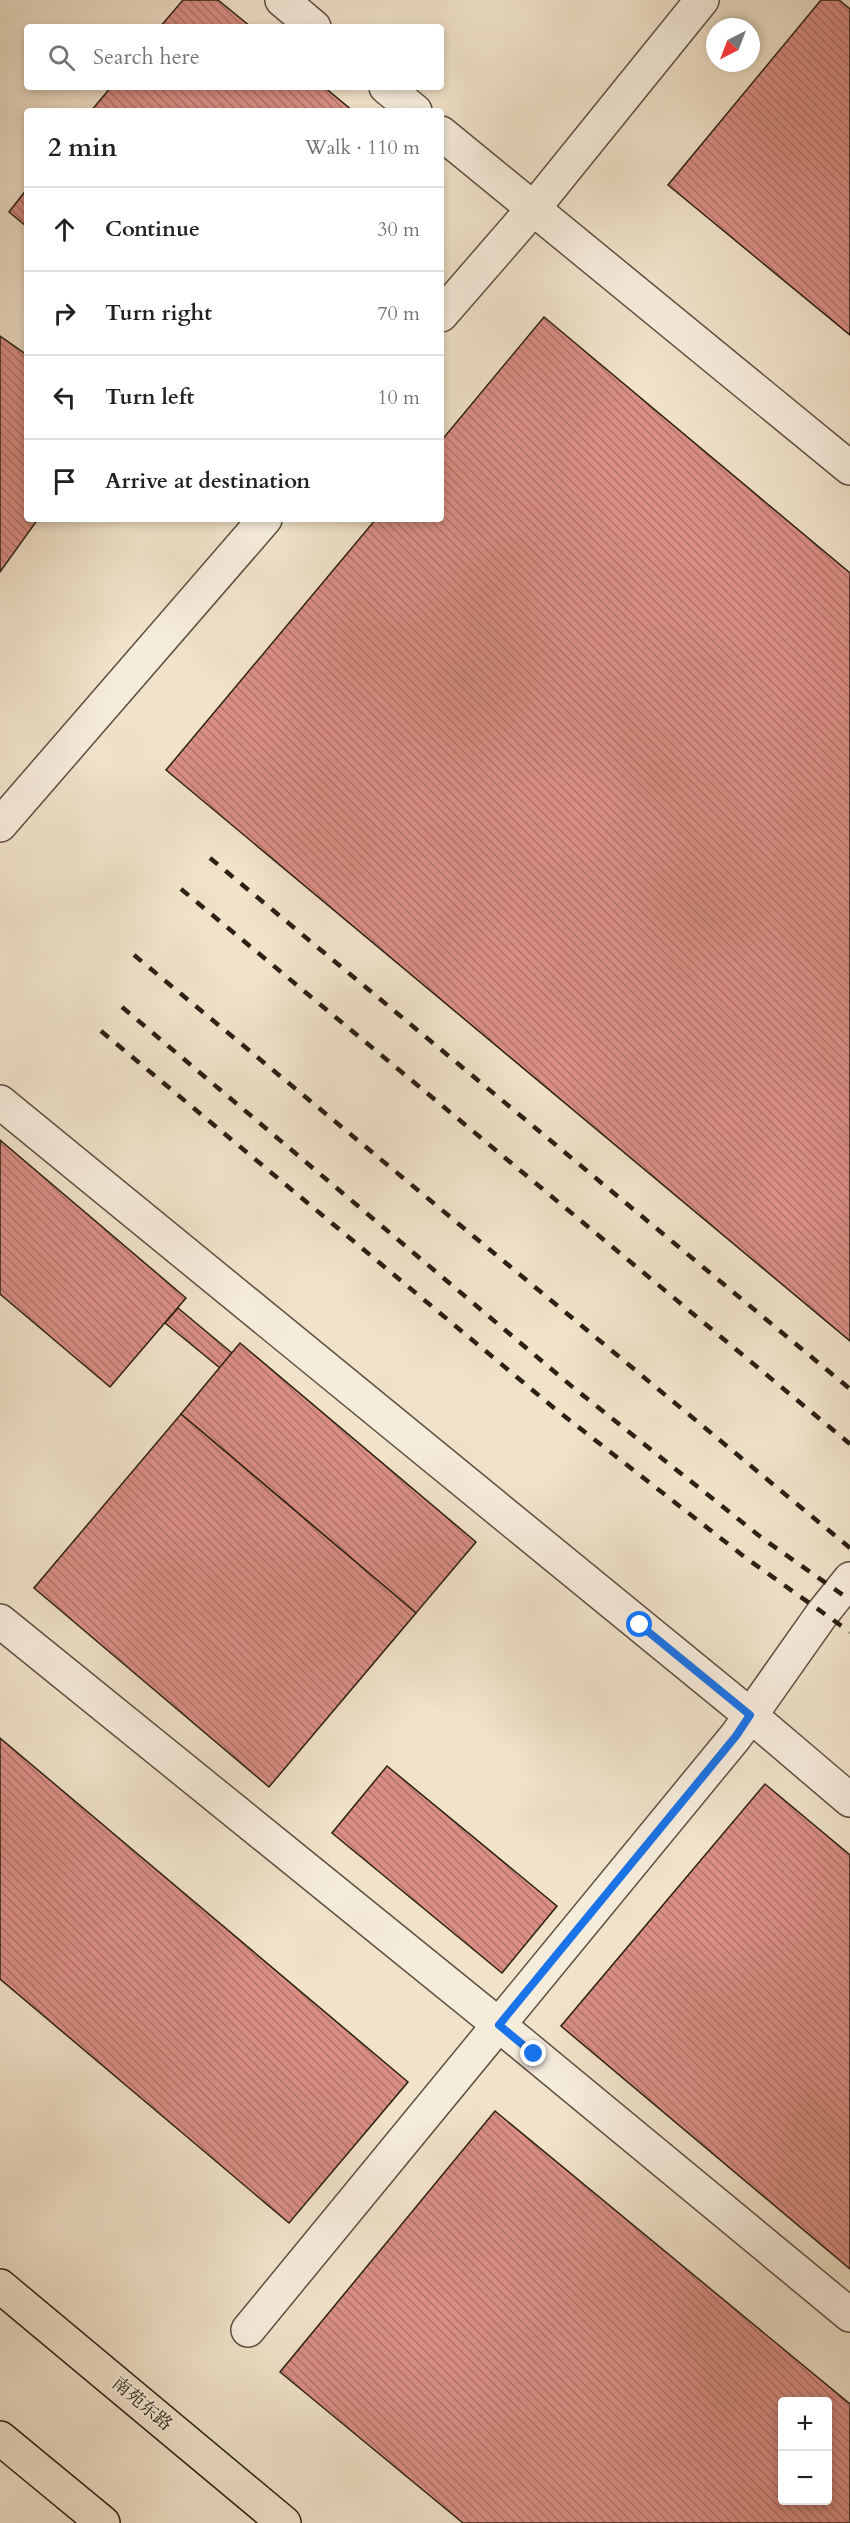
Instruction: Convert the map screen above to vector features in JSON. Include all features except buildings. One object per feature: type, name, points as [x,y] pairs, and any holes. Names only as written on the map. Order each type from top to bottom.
[{"type":"highway","name":"南苑东路","points":[[0,2286],[284,2523]]},
{"type":"highway","points":[[0,2438],[103,2523]]},
{"type":"lane","points":[[282,0],[310,24]]},
{"type":"lane","points":[[444,312],[533,209],[702,0]]},
{"type":"lane","points":[[390,90],[411,108]]},
{"type":"lane","points":[[444,135],[850,468]]},
{"type":"lane","points":[[0,825],[262,522]]},
{"type":"lane","points":[[0,1102],[750,1715],[850,1800]]},
{"type":"lane","points":[[248,2330],[736,1736],[822,1614],[850,1579]]},
{"type":"lane","points":[[0,1621],[499,2025],[850,2315]]},
{"type":"railway","points":[[210,858],[850,1389]]},
{"type":"railway","points":[[181,889],[850,1444]]},
{"type":"railway","points":[[134,955],[850,1548]]},
{"type":"railway","points":[[122,1007],[575,1389],[762,1538],[850,1600]]},
{"type":"railway","points":[[101,1031],[554,1408],[746,1558],[850,1632]]},
{"type":"route","points":[[534,2054],[499,2025],[736,1736],[750,1715],[640,1625]]}]
